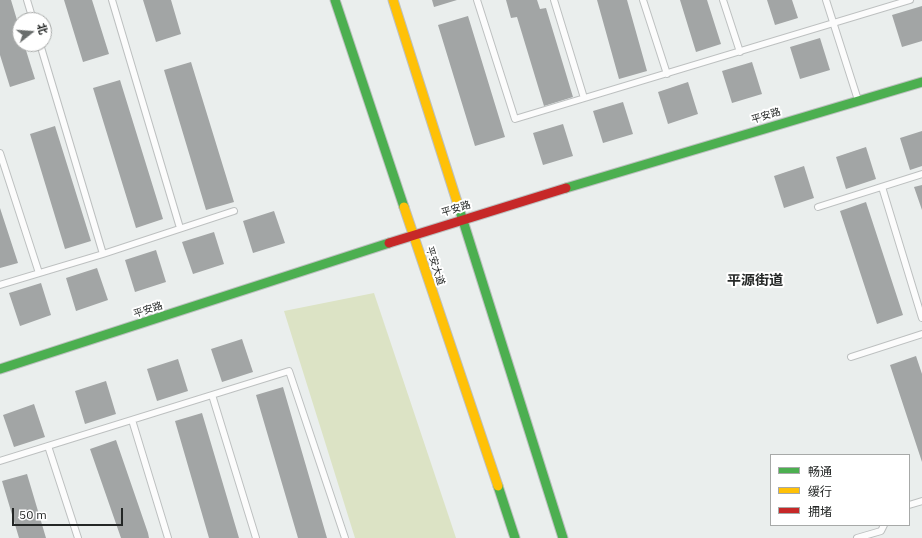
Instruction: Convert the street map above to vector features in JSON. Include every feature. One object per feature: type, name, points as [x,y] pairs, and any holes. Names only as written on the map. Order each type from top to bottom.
[{"type":"main road","name":"平安大道","points":[[335,0],[515,538]]},
{"type":"main road","points":[[393,0],[563,538]]},
{"type":"main road","name":"平安路","points":[[0,369],[461,219],[922,82]]},
{"type":"lane","points":[[27,0],[31,12]]},
{"type":"lane","points":[[112,0],[180,228]]},
{"type":"lane","points":[[477,0],[515,119],[834,24],[892,3],[910,0]]},
{"type":"lane","points":[[554,0],[584,98]]},
{"type":"lane","points":[[643,0],[667,74]]},
{"type":"lane","points":[[723,0],[740,52]]},
{"type":"lane","points":[[826,0],[858,101]]},
{"type":"lane","points":[[42,52],[103,254]]},
{"type":"lane","points":[[0,153],[39,273]]},
{"type":"lane","points":[[818,207],[922,174]]},
{"type":"lane","points":[[882,187],[922,318]]},
{"type":"lane","points":[[0,285],[103,254],[234,211]]},
{"type":"lane","points":[[851,357],[922,334]]},
{"type":"lane","points":[[0,461],[289,371],[346,538]]},
{"type":"lane","points":[[212,395],[256,538]]},
{"type":"lane","points":[[132,420],[168,538]]},
{"type":"lane","points":[[48,446],[78,538]]},
{"type":"lane","points":[[910,506],[922,502]]},
{"type":"lane","points":[[857,538],[881,531],[884,526]]},
{"type":"green space","points":[[374,293],[456,538],[355,538],[284,311]]},
{"type":"building","points":[[0,0],[11,0],[15,12],[12,12],[12,52],[27,52],[35,79],[10,87],[0,55]]},
{"type":"building","points":[[64,0],[92,0],[109,54],[83,62]]},
{"type":"building","points":[[143,0],[171,0],[181,34],[156,42]]},
{"type":"building","points":[[432,0],[457,0],[434,7]]},
{"type":"building","points":[[506,0],[537,0],[540,9],[546,8],[573,97],[544,106],[517,17],[511,18]]},
{"type":"building","points":[[597,0],[627,0],[647,71],[619,79]]},
{"type":"building","points":[[680,0],[707,0],[721,44],[696,52]]},
{"type":"building","points":[[767,0],[792,0],[798,18],[775,25]]},
{"type":"building","points":[[922,6],[922,41],[902,47],[892,15]]},
{"type":"building","points":[[468,16],[505,137],[475,146],[438,25]]},
{"type":"building","points":[[820,38],[830,70],[800,79],[790,47]]},
{"type":"building","points":[[191,62],[234,202],[206,210],[164,70]]},
{"type":"building","points":[[752,62],[762,94],[732,103],[722,71]]},
{"type":"building","points":[[120,80],[163,219],[136,228],[93,88]]},
{"type":"building","points":[[688,82],[698,114],[668,124],[658,92]]},
{"type":"building","points":[[623,102],[633,134],[603,143],[593,111]]},
{"type":"building","points":[[563,124],[573,156],[543,165],[533,133]]},
{"type":"building","points":[[55,126],[91,241],[65,249],[30,134]]},
{"type":"building","points":[[922,131],[922,166],[910,170],[900,138]]},
{"type":"building","points":[[866,147],[876,179],[846,189],[836,157]]},
{"type":"building","points":[[804,166],[814,198],[784,208],[774,176]]},
{"type":"building","points":[[922,185],[922,210],[914,187]]},
{"type":"building","points":[[866,202],[903,315],[877,324],[840,211]]},
{"type":"building","points":[[0,208],[18,263],[0,268]]},
{"type":"building","points":[[274,211],[285,243],[253,253],[243,221]]},
{"type":"building","points":[[214,232],[224,264],[193,274],[182,242]]},
{"type":"building","points":[[156,250],[166,282],[135,292],[125,260]]},
{"type":"building","points":[[97,268],[108,300],[76,311],[66,278]]},
{"type":"building","points":[[41,283],[51,315],[20,326],[9,293]]},
{"type":"building","points":[[242,339],[253,372],[222,382],[211,349]]},
{"type":"building","points":[[916,356],[922,374],[922,462],[890,365]]},
{"type":"building","points":[[178,359],[188,391],[157,401],[147,369]]},
{"type":"building","points":[[106,381],[116,414],[85,424],[75,391]]},
{"type":"building","points":[[283,387],[327,538],[298,538],[256,395]]},
{"type":"building","points":[[34,404],[45,437],[14,447],[3,415]]},
{"type":"building","points":[[202,413],[239,538],[209,538],[175,421]]},
{"type":"building","points":[[116,440],[149,538],[121,538],[90,449]]},
{"type":"building","points":[[27,474],[46,538],[19,538],[2,481]]},
{"type":"traffic: fast","points":[[335,0],[404,207]]},
{"type":"traffic: fast","points":[[566,188],[922,82]]},
{"type":"traffic: fast","points":[[459,208],[563,538]]},
{"type":"traffic: fast","points":[[0,369],[389,243]]},
{"type":"traffic: fast","points":[[498,486],[515,538]]},
{"type":"traffic: slow","points":[[393,0],[459,208]]},
{"type":"traffic: slow","points":[[404,207],[498,486]]},
{"type":"traffic: jam","points":[[389,243],[566,188]]},
{"type":"district","name":"平源街道","points":[[755,281]]}]
